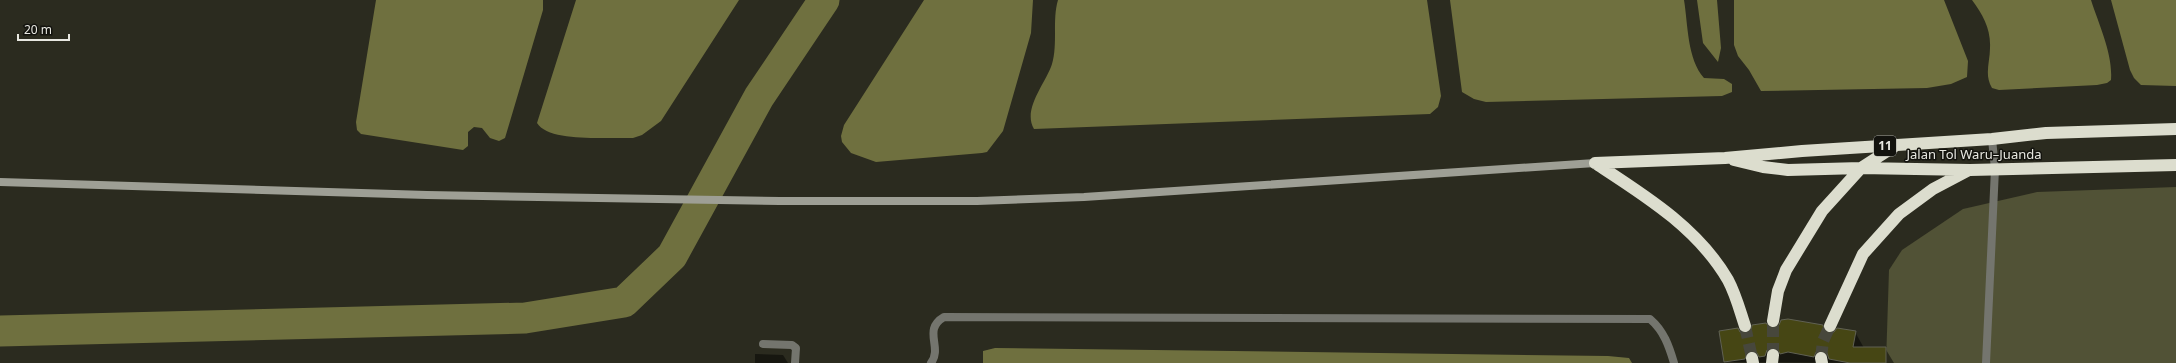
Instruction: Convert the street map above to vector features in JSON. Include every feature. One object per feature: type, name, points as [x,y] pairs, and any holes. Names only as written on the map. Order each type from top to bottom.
[{"type":"highway","name":"Jalan Tol Waru–Juanda","points":[[1595,163],[1725,158],[1802,150],[1896,146],[1992,139],[2046,133],[2176,130]]},
{"type":"highway","points":[[1773,321],[1778,291],[1786,270],[1822,211],[1861,168],[1896,146]]},
{"type":"highway","name":"Jalan Tol Waru–Juanda","points":[[1725,158],[1763,167],[1788,170],[1861,168],[1970,170],[2176,165]]},
{"type":"highway","points":[[1595,163],[1646,196],[1682,224],[1728,280],[1737,301],[1744,326]]},
{"type":"highway","points":[[1830,326],[1863,254],[1899,214],[1933,189],[1970,170]]},
{"type":"main road","points":[[0,182],[419,195],[780,201],[977,202],[1595,163]]},
{"type":"lane","points":[[1986,363],[1994,169],[1992,139]]},
{"type":"lane","points":[[931,363],[935,358],[933,330],[936,322],[944,317],[952,317],[1650,319],[1658,327],[1671,350],[1674,363]]},
{"type":"lane","points":[[764,344],[792,345],[796,348],[795,363]]},
{"type":"shaded area","points":[[376,0],[543,0],[543,10],[505,138],[499,141],[490,138],[482,128],[474,127],[468,132],[468,146],[463,150],[361,134],[357,130],[356,122]]},
{"type":"shaded area","points":[[576,0],[739,0],[661,121],[642,135],[633,138],[581,138],[554,134],[544,129],[537,123]]},
{"type":"shaded area","points":[[924,0],[1033,0],[1031,33],[1003,131],[987,152],[982,153],[876,162],[851,153],[842,142],[841,136],[844,125]]},
{"type":"shaded area","points":[[1058,0],[1427,0],[1441,96],[1438,107],[1430,114],[1034,129],[1031,121],[1033,105],[1052,64],[1054,56],[1055,15]]},
{"type":"shaded area","points":[[1450,0],[1684,0],[1691,51],[1698,70],[1704,78],[1724,79],[1732,84],[1732,92],[1722,96],[1486,102],[1474,99],[1462,92]]},
{"type":"shaded area","points":[[1697,0],[1717,0],[1721,48],[1718,62],[1703,43]]},
{"type":"shaded area","points":[[1734,0],[1944,0],[1968,61],[1967,77],[1951,84],[1927,88],[1761,91],[1749,70],[1738,56],[1734,45]]},
{"type":"shaded area","points":[[1972,0],[2091,0],[2108,50],[2111,80],[2107,83],[2097,85],[1999,90],[1992,88],[1988,78],[1990,41],[1988,28],[1980,11]]},
{"type":"shaded area","points":[[2111,0],[2176,0],[2176,86],[2141,85],[2134,78],[2130,70]]},
{"type":"shaded area","points":[[2176,187],[2176,363],[1886,363],[1889,270],[1902,250],[1963,209],[2037,192]]},
{"type":"shaded area","points":[[995,348],[1608,356],[1629,358],[1632,363],[983,363],[983,351]]},
{"type":"building","points":[[1788,319],[1823,325],[1824,330],[1827,333],[1834,332],[1837,328],[1856,331],[1853,347],[1886,347],[1886,363],[1850,363],[1829,359],[1827,353],[1823,351],[1816,352],[1814,357],[1788,352],[1780,354],[1778,349],[1774,348],[1767,350],[1765,356],[1759,357],[1757,353],[1751,351],[1747,353],[1745,359],[1724,362],[1719,331],[1738,328],[1740,332],[1747,333],[1751,331],[1752,325],[1766,323],[1769,327],[1775,328],[1779,325],[1781,320]]},
{"type":"waterway","points":[[0,331],[525,318],[624,302],[672,256],[759,97],[824,0]]},
{"type":"tunnel","points":[[1773,321],[1773,355]]},
{"type":"tunnel","points":[[1745,326],[1752,358]]},
{"type":"tunnel","points":[[1821,358],[1823,341],[1830,326]]}]
